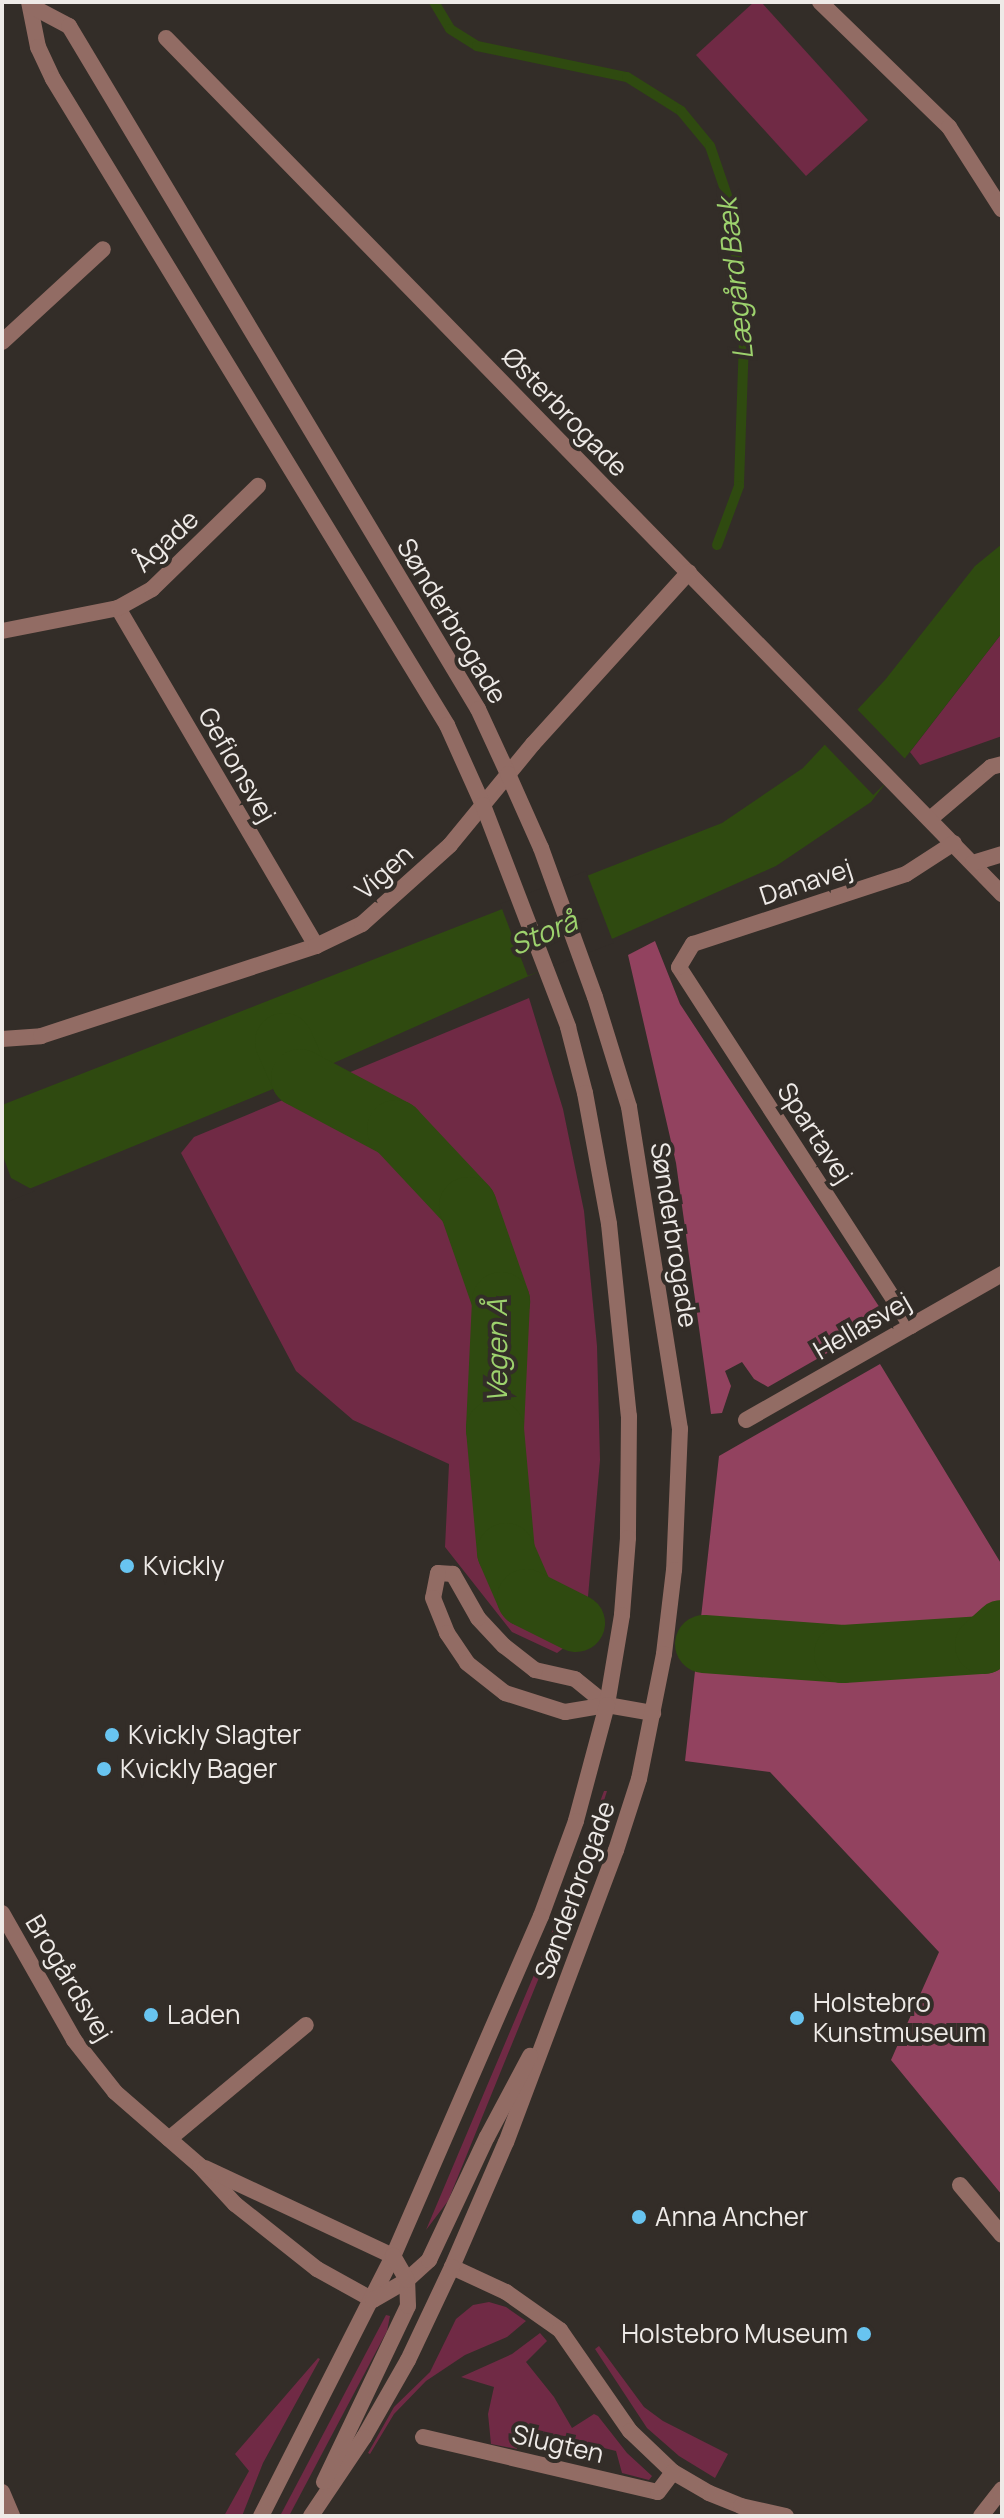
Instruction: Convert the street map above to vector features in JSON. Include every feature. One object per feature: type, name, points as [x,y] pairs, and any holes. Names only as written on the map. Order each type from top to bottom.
[{"type":"street","points":[[820,2],[949,127],[1002,210]]},
{"type":"street","name":"Sønderbrogade","points":[[33,3],[69,26],[478,709],[508,774],[541,848],[595,997],[629,1107],[680,1429],[674,1570],[653,1713],[629,1811],[506,2142],[452,2267],[408,2360],[364,2437],[310,2516]]},
{"type":"street","name":"Sønderbrogade","points":[[33,3],[38,47],[53,79],[447,725],[483,805],[563,1014],[599,1161],[629,1416],[624,1584],[607,1705],[592,1767],[559,1870],[373,2300],[279,2475],[261,2516]]},
{"type":"street","name":"Østerbrogade","points":[[166,38],[1002,894]]},
{"type":"street","points":[[2,342],[103,249]]},
{"type":"street","name":"Ågade","points":[[2,631],[118,608],[152,589],[258,486]]},
{"type":"street","name":"Vigen","points":[[2,1039],[41,1036],[316,946],[362,924],[450,845],[508,774],[689,572]]},
{"type":"street","name":"Gefionsvej","points":[[118,608],[316,946]]},
{"type":"street","points":[[930,819],[991,767],[1002,764]]},
{"type":"street","name":"Danavej","points":[[679,967],[693,944],[906,874],[954,843]]},
{"type":"street","points":[[973,863],[1002,854]]},
{"type":"street","name":"Spartavej","points":[[679,967],[911,1326]]},
{"type":"street","name":"Hellasvej","points":[[746,1420],[1002,1274]]},
{"type":"street","points":[[607,1705],[575,1679],[535,1670],[504,1646],[478,1618],[453,1574],[438,1573],[433,1598],[447,1633],[467,1663],[505,1693],[565,1712],[607,1705],[653,1713]]},
{"type":"street","name":"Brogårdsvej","points":[[2,1913],[74,2040],[115,2092],[200,2166],[235,2204],[317,2269],[373,2300]]},
{"type":"street","points":[[373,2300],[407,2280],[429,2260],[487,2137],[561,1998]]},
{"type":"street","points":[[169,2139],[306,2025]]},
{"type":"street","name":"Brogårdsvej","points":[[200,2166],[393,2256]]},
{"type":"street","points":[[960,2185],[1002,2235]]},
{"type":"street","points":[[310,2516],[349,2426],[395,2340],[408,2306],[407,2280],[393,2256]]},
{"type":"street","points":[[452,2267],[518,2299],[560,2330],[630,2431],[673,2472],[720,2498],[786,2516]]},
{"type":"street","name":"Slugten","points":[[423,2437],[658,2492],[673,2472]]},
{"type":"street","points":[[981,2516],[1002,2489]]},
{"type":"street","points":[[2,2492],[12,2516]]},
{"type":"shaded area","points":[[754,2],[761,2],[868,120],[806,176],[696,55]]},
{"type":"shaded area","points":[[1002,633],[1002,736],[920,765],[910,752]]},
{"type":"shaded area","points":[[655,941],[680,1004],[880,1308],[878,1324],[768,1387],[754,1379],[742,1362],[725,1371],[731,1386],[722,1413],[711,1414],[676,1163],[628,955]]},
{"type":"shaded area","points":[[529,998],[563,1109],[584,1211],[597,1346],[600,1460],[587,1608],[578,1637],[557,1653],[512,1632],[445,1547],[449,1464],[353,1420],[296,1371],[181,1153],[194,1137]]},
{"type":"shaded area","points":[[880,1364],[1002,1565],[1002,2195],[891,2060],[939,1952],[770,1772],[685,1761],[719,1456]]},
{"type":"shaded area","points":[[604,1791],[607,1791],[580,1877],[448,2201],[426,2230],[550,1937]]},
{"type":"shaded area","points":[[489,2302],[506,2307],[526,2321],[507,2337],[465,2355],[426,2381],[394,2414],[368,2453],[394,2407],[430,2372],[456,2319],[473,2305]]},
{"type":"shaded area","points":[[386,2315],[390,2316],[387,2331],[289,2516],[280,2516]]},
{"type":"shaded area","points":[[540,2333],[547,2341],[526,2362],[554,2397],[572,2428],[594,2414],[598,2416],[627,2453],[652,2476],[649,2480],[622,2473],[616,2451],[516,2426],[517,2449],[491,2444],[488,2414],[494,2387],[461,2377],[512,2354]]},
{"type":"shaded area","points":[[599,2346],[644,2407],[663,2421],[728,2454],[715,2478],[679,2456],[647,2428],[595,2349]]},
{"type":"shaded area","points":[[318,2358],[263,2463],[242,2516],[224,2516],[249,2471],[235,2454]]},
{"type":"water","name":"Storå","points":[[1002,544],[1002,633],[871,802],[776,866],[300,1078],[2,1200],[2,1105],[722,823],[803,768],[885,680],[975,566]]},
{"type":"pier","points":[[855,707],[908,762],[873,795],[820,740]]},
{"type":"pier","points":[[586,871],[614,943],[528,976],[500,904]]},
{"type":"pier","points":[[2,1153],[11,1178],[35,1191],[2,1204]]},
{"type":"waterway","name":"Lægård Bæk","points":[[434,2],[450,29],[477,46],[627,77],[681,111],[710,146],[732,210],[744,340],[739,486],[717,545]]},
{"type":"waterway","name":"Vegen Å","points":[[284,1042],[300,1078],[396,1129],[468,1206],[501,1301],[495,1429],[506,1552],[526,1598],[576,1623]]},
{"type":"waterway","name":"Vegen Å","points":[[704,1644],[843,1654],[984,1645],[1002,1629]]},
{"type":"place","name":"Kvickly","points":[[127,1566]]},
{"type":"place","name":"Kvickly Slagter","points":[[112,1735]]},
{"type":"place","name":"Kvickly Bager","points":[[104,1769]]},
{"type":"place","name":"Laden","points":[[151,2015]]},
{"type":"place","name":"Holstebro Kunstmuseum","points":[[797,2018]]},
{"type":"place","name":"Anna Ancher","points":[[639,2217]]},
{"type":"place","name":"Holstebro Museum","points":[[864,2334]]}]
